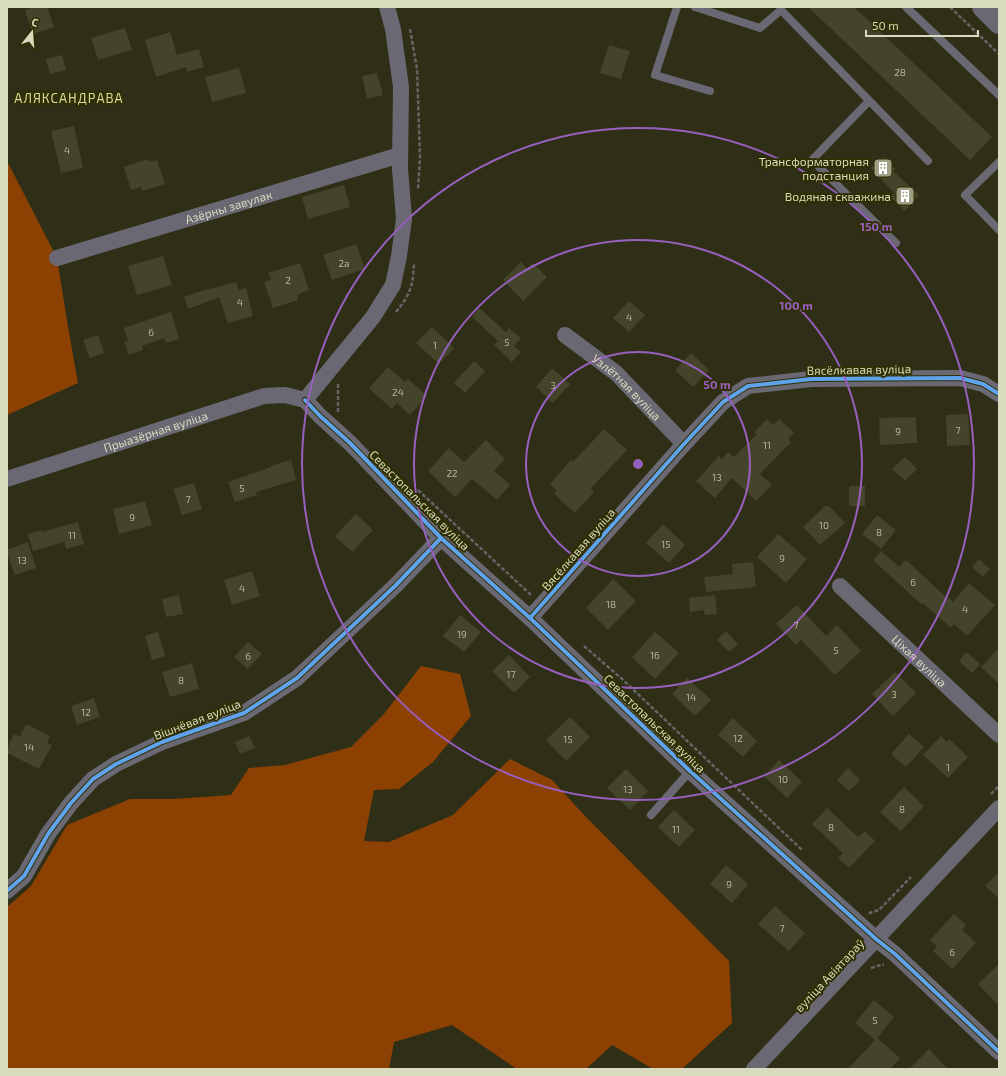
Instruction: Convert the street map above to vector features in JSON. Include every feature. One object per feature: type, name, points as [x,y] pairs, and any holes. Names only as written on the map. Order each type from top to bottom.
[{"type":"main road","points":[[983,7],[999,23]]},
{"type":"street","points":[[305,400],[372,316],[393,285],[404,219],[400,169],[401,87],[393,29],[387,7]]},
{"type":"street","name":"Азёрны завулак","points":[[58,258],[400,155]]},
{"type":"street","name":"Узлётная вуліца","points":[[565,335],[616,373],[684,444]]},
{"type":"street","name":"Вясёлкавая вуліца","points":[[530,618],[723,402],[748,386],[811,379],[960,378],[983,384],[999,394]]},
{"type":"street","name":"Прыазёрная вуліца","points":[[7,479],[264,396],[285,395],[305,400]]},
{"type":"street","name":"Севастопальская вуліца","points":[[305,400],[320,416],[350,443],[441,538],[530,618],[690,771],[876,939],[895,954],[999,1052]]},
{"type":"street","name":"Вішнёвая вуліца","points":[[7,891],[24,876],[48,834],[71,802],[93,779],[116,764],[162,742],[244,713],[298,678],[395,586],[441,538]]},
{"type":"street","name":"Ціхая вуліца","points":[[840,586],[999,736]]},
{"type":"street","name":"вуліца Авіятараў","points":[[754,1069],[999,808]]},
{"type":"lane","points":[[677,7],[655,75],[710,91]]},
{"type":"lane","points":[[695,7],[760,28],[782,8],[869,101],[928,161]]},
{"type":"lane","points":[[906,7],[999,95]]},
{"type":"lane","points":[[869,101],[812,160],[896,243]]},
{"type":"lane","points":[[999,162],[965,195],[999,230]]},
{"type":"lane","points":[[651,815],[690,771]]},
{"type":"path","points":[[950,7],[999,54]]},
{"type":"path","points":[[338,377],[338,415]]},
{"type":"shaded area","points":[[7,161],[57,258],[78,383],[7,415]]},
{"type":"shaded area","points":[[421,666],[460,674],[471,716],[433,762],[399,789],[374,790],[364,841],[389,842],[453,815],[510,759],[552,780],[585,816],[729,961],[732,1023],[682,1069],[653,1069],[612,1045],[586,1069],[517,1069],[452,1025],[394,1042],[389,1069],[7,1069],[7,907],[31,886],[67,825],[130,799],[174,799],[231,795],[249,768],[285,765],[351,747],[384,714]]},
{"type":"building","points":[[34,7],[47,7],[54,27],[33,34],[25,10]]},
{"type":"building","points":[[808,7],[854,7],[992,137],[970,160]]},
{"type":"building","points":[[125,28],[132,50],[98,60],[91,38]]},
{"type":"building","points":[[170,32],[177,55],[199,49],[204,67],[187,72],[186,67],[156,77],[145,40]]},
{"type":"building","points":[[609,45],[630,51],[621,79],[600,73]]},
{"type":"building","points":[[62,55],[66,70],[50,74],[46,59]]},
{"type":"building","points":[[239,68],[246,93],[212,102],[205,77]]},
{"type":"building","points":[[377,73],[383,95],[367,99],[362,76]]},
{"type":"building","points":[[74,126],[83,168],[61,173],[51,131]]},
{"type":"building","points":[[884,157],[895,169],[893,171],[919,195],[905,211],[890,197],[894,193],[871,168]]},
{"type":"building","points":[[148,159],[149,162],[157,160],[165,184],[142,191],[141,187],[131,190],[124,167]]},
{"type":"building","points":[[344,185],[350,207],[308,219],[302,197]]},
{"type":"building","points":[[356,244],[365,269],[332,280],[323,255]]},
{"type":"building","points":[[163,256],[172,285],[137,295],[128,266]]},
{"type":"building","points":[[521,262],[527,269],[533,263],[547,277],[523,301],[503,280]]},
{"type":"building","points":[[300,263],[309,290],[297,295],[298,300],[273,308],[264,282],[271,280],[268,273]]},
{"type":"building","points":[[236,282],[239,290],[246,288],[253,316],[228,323],[219,297],[188,309],[184,297]]},
{"type":"building","points":[[629,301],[645,315],[629,332],[613,318]]},
{"type":"building","points":[[479,308],[506,332],[509,328],[521,338],[514,346],[521,352],[512,362],[494,345],[498,341],[472,317]]},
{"type":"building","points":[[171,312],[179,339],[166,343],[164,338],[142,346],[143,350],[129,355],[124,342],[128,341],[124,328]]},
{"type":"building","points":[[432,327],[454,348],[439,364],[416,343]]},
{"type":"building","points":[[98,335],[104,353],[90,358],[83,340]]},
{"type":"building","points":[[691,353],[709,370],[693,387],[675,370]]},
{"type":"building","points":[[474,361],[485,371],[465,393],[454,383]]},
{"type":"building","points":[[388,367],[405,382],[408,379],[427,396],[410,415],[397,403],[392,409],[369,388]]},
{"type":"building","points":[[552,368],[570,384],[553,403],[536,387]]},
{"type":"building","points":[[968,414],[970,445],[947,446],[946,415]]},
{"type":"building","points":[[916,417],[917,443],[880,445],[879,418]]},
{"type":"building","points":[[767,419],[773,425],[779,419],[794,433],[788,439],[791,442],[760,474],[772,485],[756,501],[732,478],[715,498],[696,481],[719,456],[722,459],[728,452],[734,457],[757,434],[754,432]]},
{"type":"building","points":[[604,429],[627,450],[591,488],[594,492],[575,513],[554,494],[557,491],[550,484],[571,460],[573,462]]},
{"type":"building","points":[[486,440],[505,459],[494,471],[510,485],[497,500],[472,479],[455,497],[428,471],[449,448],[464,462]]},
{"type":"building","points":[[905,457],[917,469],[905,481],[892,469]]},
{"type":"building","points":[[291,460],[296,480],[256,492],[257,495],[235,502],[228,482],[271,467],[270,466]]},
{"type":"building","points":[[194,483],[202,509],[182,515],[173,489]]},
{"type":"building","points":[[849,486],[865,486],[865,506],[849,506]]},
{"type":"building","points":[[145,501],[152,525],[119,534],[113,509]]},
{"type":"building","points":[[825,506],[829,506],[845,523],[820,545],[803,527]]},
{"type":"building","points":[[356,514],[373,530],[352,552],[335,536]]},
{"type":"building","points":[[877,515],[896,530],[881,549],[862,534]]},
{"type":"building","points":[[78,522],[84,544],[66,549],[64,542],[33,551],[28,534]]},
{"type":"building","points":[[663,524],[685,545],[669,563],[646,543]]},
{"type":"building","points":[[778,534],[807,559],[786,583],[757,557]]},
{"type":"building","points":[[28,542],[36,568],[15,575],[7,550]]},
{"type":"building","points":[[881,551],[899,567],[906,560],[953,602],[969,583],[995,605],[967,636],[954,624],[951,628],[923,603],[921,604],[873,560]]},
{"type":"building","points":[[979,559],[990,569],[983,577],[972,567]]},
{"type":"building","points":[[753,562],[756,587],[706,592],[704,577],[733,574],[732,564]]},
{"type":"building","points":[[252,571],[260,596],[232,605],[224,580]]},
{"type":"building","points":[[613,579],[636,601],[608,630],[586,608]]},
{"type":"building","points":[[179,595],[183,614],[166,617],[162,599]]},
{"type":"building","points":[[715,595],[717,614],[705,615],[704,610],[690,612],[689,598]]},
{"type":"building","points":[[797,605],[826,636],[837,625],[861,651],[835,675],[801,640],[796,645],[776,624]]},
{"type":"building","points":[[460,615],[481,632],[464,652],[443,636]]},
{"type":"building","points":[[726,631],[738,644],[729,652],[717,640]]},
{"type":"building","points":[[158,632],[165,656],[152,660],[145,636]]},
{"type":"building","points":[[655,632],[679,653],[655,679],[632,657]]},
{"type":"building","points":[[248,642],[262,654],[248,669],[234,657]]},
{"type":"building","points":[[999,648],[999,684],[981,667]]},
{"type":"building","points":[[966,652],[980,664],[972,673],[959,661]]},
{"type":"building","points":[[509,655],[530,677],[514,693],[492,671]]},
{"type":"building","points":[[192,663],[199,689],[170,697],[162,672]]},
{"type":"building","points":[[895,672],[916,693],[893,716],[872,694]]},
{"type":"building","points":[[687,678],[711,700],[695,716],[672,694]]},
{"type":"building","points":[[94,698],[100,717],[77,725],[71,706]]},
{"type":"building","points":[[570,717],[590,737],[566,761],[546,740]]},
{"type":"building","points":[[733,718],[757,741],[743,757],[718,735]]},
{"type":"building","points":[[26,724],[50,736],[47,743],[52,745],[39,769],[7,753],[7,749],[14,734],[20,737]]},
{"type":"building","points":[[909,734],[924,747],[906,767],[891,754]]},
{"type":"building","points":[[249,736],[255,748],[240,754],[235,742]]},
{"type":"building","points":[[941,736],[947,742],[949,739],[968,757],[948,778],[923,755]]},
{"type":"building","points":[[779,760],[802,782],[787,798],[764,776]]},
{"type":"building","points":[[848,768],[860,780],[849,791],[837,780]]},
{"type":"building","points":[[626,769],[648,791],[630,810],[607,788]]},
{"type":"building","points":[[904,787],[924,806],[901,831],[880,812]]},
{"type":"building","points":[[827,808],[858,837],[865,831],[875,841],[849,868],[838,858],[843,853],[812,824]]},
{"type":"building","points":[[674,810],[695,830],[679,847],[658,827]]},
{"type":"building","points":[[726,865],[748,884],[732,903],[710,884]]},
{"type":"building","points":[[999,872],[999,899],[985,886]]},
{"type":"building","points":[[775,906],[805,933],[789,951],[758,924]]},
{"type":"building","points":[[954,914],[966,925],[962,930],[976,943],[952,969],[933,951],[937,946],[930,940]]},
{"type":"building","points":[[999,964],[999,1006],[978,984]]},
{"type":"building","points":[[874,1000],[894,1017],[877,1038],[900,1058],[890,1069],[848,1069],[875,1040],[855,1023]]},
{"type":"building","points":[[929,1049],[948,1069],[909,1069]]},
{"type":"cycle path","points":[[530,618],[723,402],[748,386],[811,379],[960,378],[983,384],[999,394]]},
{"type":"cycle path","points":[[305,400],[320,416],[350,443],[441,538],[530,618],[690,771],[876,939],[895,954],[999,1052]]},
{"type":"cycle path","points":[[7,891],[24,876],[48,834],[71,803],[93,779],[116,764],[162,742],[244,713],[297,678],[395,586],[441,538]]},
{"type":"place","name":"Трансформаторная подстанция","points":[[883,168]]},
{"type":"place","name":"Водяная скважина","points":[[905,196]]},
{"type":"district","name":"АЛЯКСАНДРАВА","points":[[69,98]]}]
